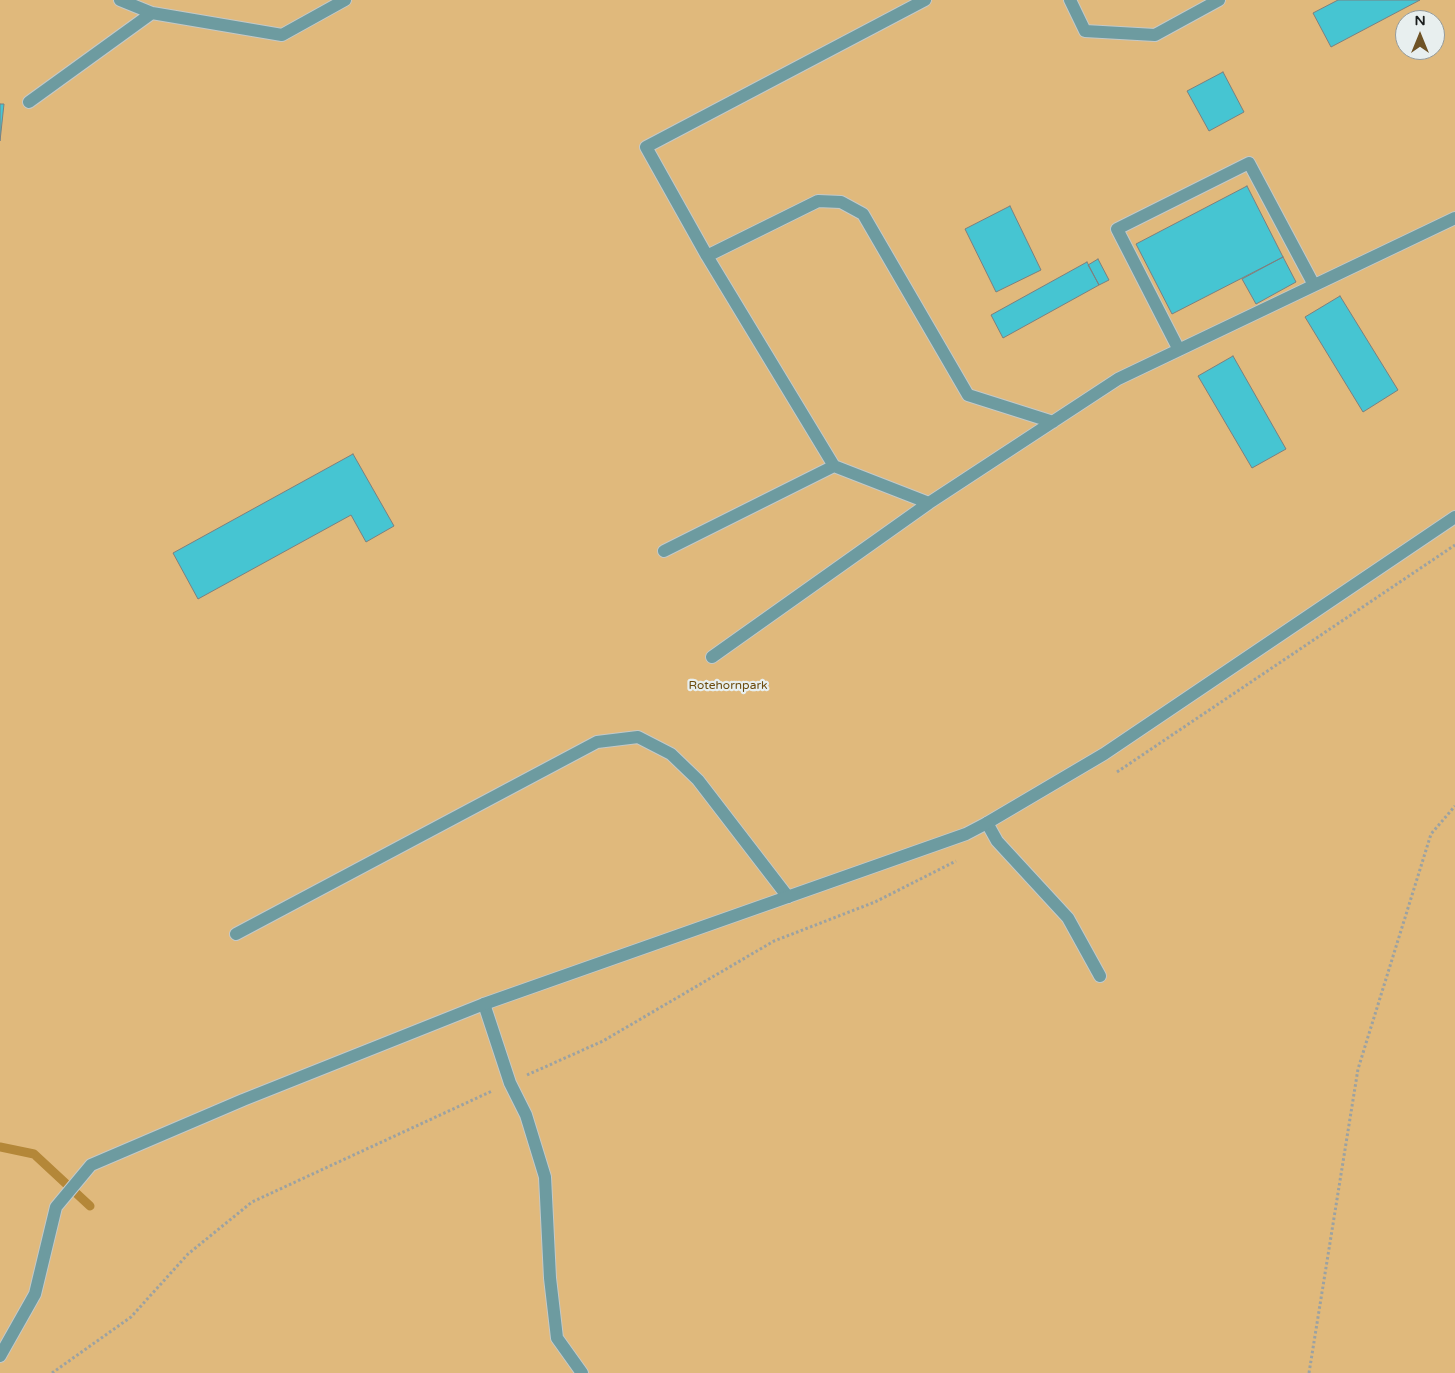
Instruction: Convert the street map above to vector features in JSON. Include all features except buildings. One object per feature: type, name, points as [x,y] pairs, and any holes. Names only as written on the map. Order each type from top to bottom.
[{"type":"street","points":[[120,0],[152,13],[282,35],[345,0]]},
{"type":"street","points":[[925,0],[646,147],[707,256],[834,466],[929,504]]},
{"type":"street","points":[[1070,0],[1085,31],[1155,35],[1219,0]]},
{"type":"street","points":[[29,102],[152,13]]},
{"type":"street","points":[[1179,350],[1117,229],[1249,163],[1314,285]]},
{"type":"street","points":[[707,256],[818,201],[841,202],[863,214],[968,395],[1054,422]]},
{"type":"street","points":[[712,658],[929,504],[1118,380],[1455,218]]},
{"type":"street","points":[[664,551],[834,466]]},
{"type":"street","points":[[0,1356],[35,1294],[56,1207],[91,1165],[242,1100],[484,1004],[966,834],[1104,754],[1455,517]]},
{"type":"street","points":[[236,934],[597,742],[638,738],[671,754],[698,780],[788,897]]},
{"type":"street","points":[[987,823],[997,841],[1068,918],[1100,976]]},
{"type":"street","points":[[484,1004],[510,1083],[526,1115],[545,1177],[550,1278],[557,1338],[582,1373]]},
{"type":"path","points":[[1308,1373],[1358,1069],[1431,834],[1455,806]]},
{"type":"path","points":[[52,1373],[131,1317],[188,1254],[252,1202],[510,1083]]},
{"type":"green space","name":"Rotehornpark","points":[[0,0],[1455,0],[1455,1373],[0,1373]]},
{"type":"waterway","points":[[0,1147],[34,1154],[90,1206]]}]
